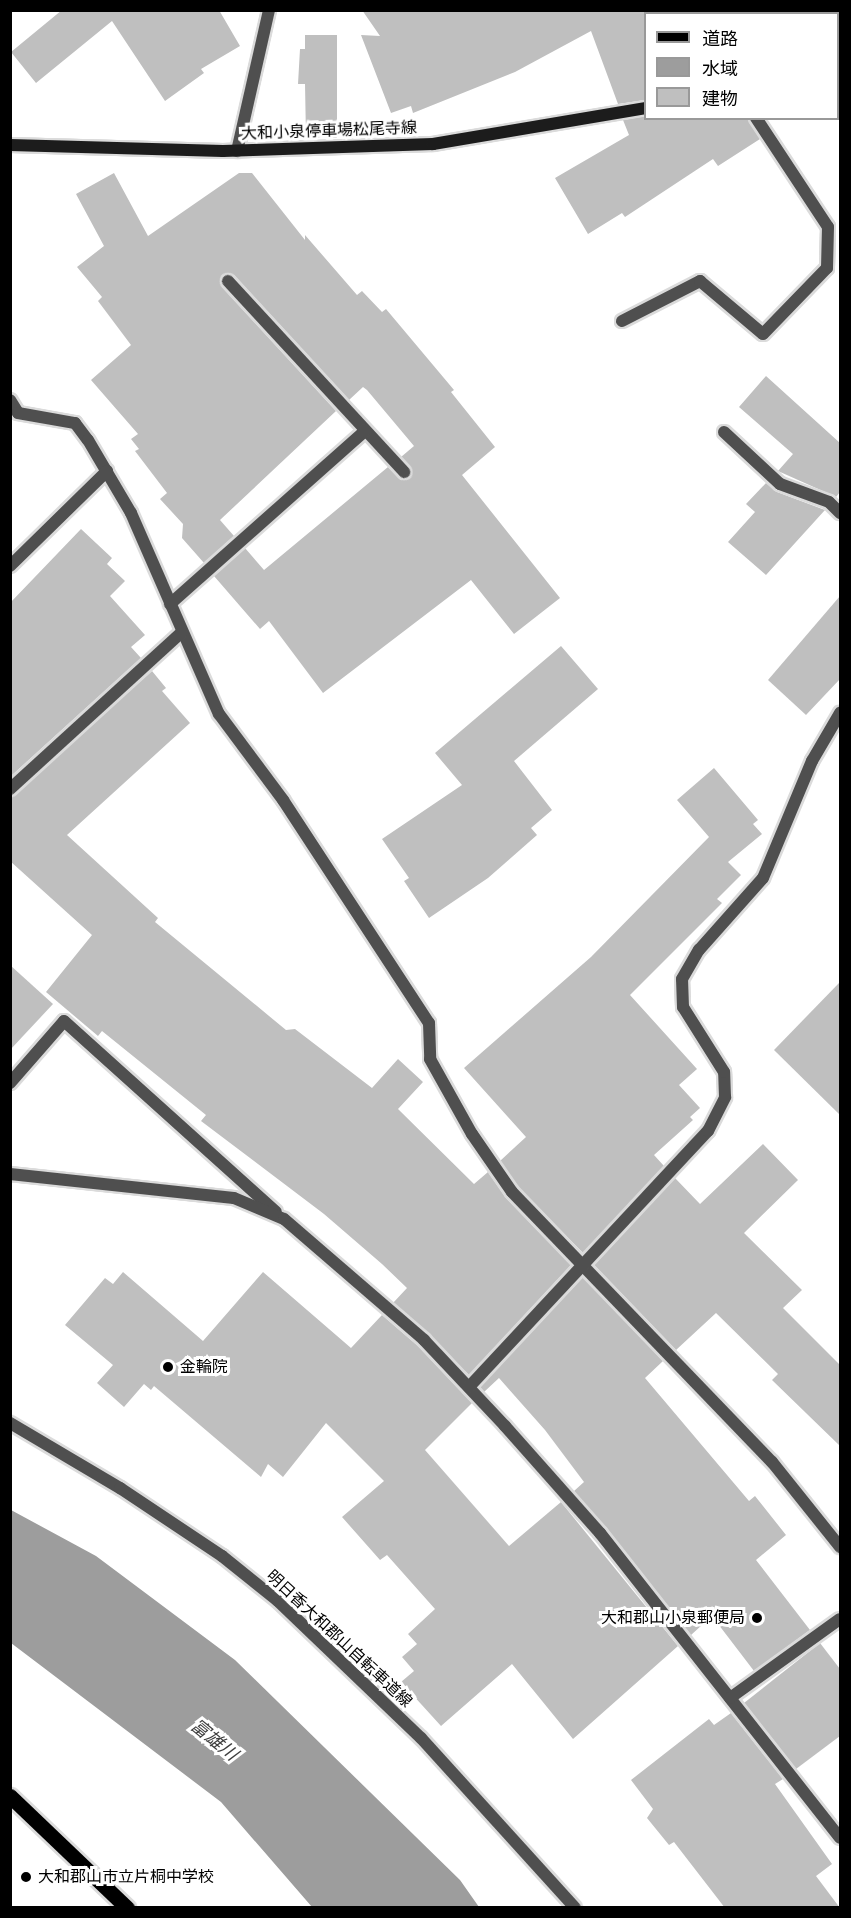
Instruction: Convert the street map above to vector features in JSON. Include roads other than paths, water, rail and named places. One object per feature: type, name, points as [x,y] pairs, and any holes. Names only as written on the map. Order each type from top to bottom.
[{"type":"main road","name":"大和小泉停車場松尾寺線","points":[[10,145],[237,151],[433,144],[644,108]]},
{"type":"main road","points":[[10,1796],[127,1908]]},
{"type":"street","points":[[237,151],[269,10]]},
{"type":"street","points":[[622,321],[700,281],[763,334],[827,268],[828,227],[757,120]]},
{"type":"street","points":[[228,280],[404,472]]},
{"type":"street","points":[[10,400],[14,416],[75,423],[107,471],[131,513],[219,714],[283,800],[429,1023],[430,1059],[472,1134],[512,1192],[578,1265],[772,1462],[840,1547]]},
{"type":"street","points":[[170,604],[365,431]]},
{"type":"street","points":[[724,432],[780,484],[829,502],[840,513]]},
{"type":"street","points":[[10,566],[107,471]]},
{"type":"street","points":[[10,789],[182,632]]},
{"type":"street","points":[[469,1387],[578,1265],[708,1131],[725,1097],[724,1072],[683,1007],[682,979],[699,950],[763,878],[812,761],[840,713]]},
{"type":"street","points":[[10,1083],[64,1021],[284,1219],[424,1340],[600,1533],[840,1838]]},
{"type":"street","points":[[10,1174],[234,1198],[284,1219]]},
{"type":"street","name":"明日香大和郡山自転車道線","points":[[10,1423],[129,1495],[222,1556],[278,1600],[420,1738],[574,1908]]},
{"type":"street","points":[[730,1698],[840,1619]]},
{"type":"water","name":"富雄川","points":[[11,1510],[96,1556],[235,1660],[460,1880],[479,1907],[312,1907],[221,1802],[11,1643]]},
{"type":"place","name":"金輪院","points":[[168,1367]]},
{"type":"place","name":"大和郡山小泉郵便局","points":[[757,1618]]},
{"type":"place","name":"大和郡山市立片桐中学校","points":[[26,1877]]}]
